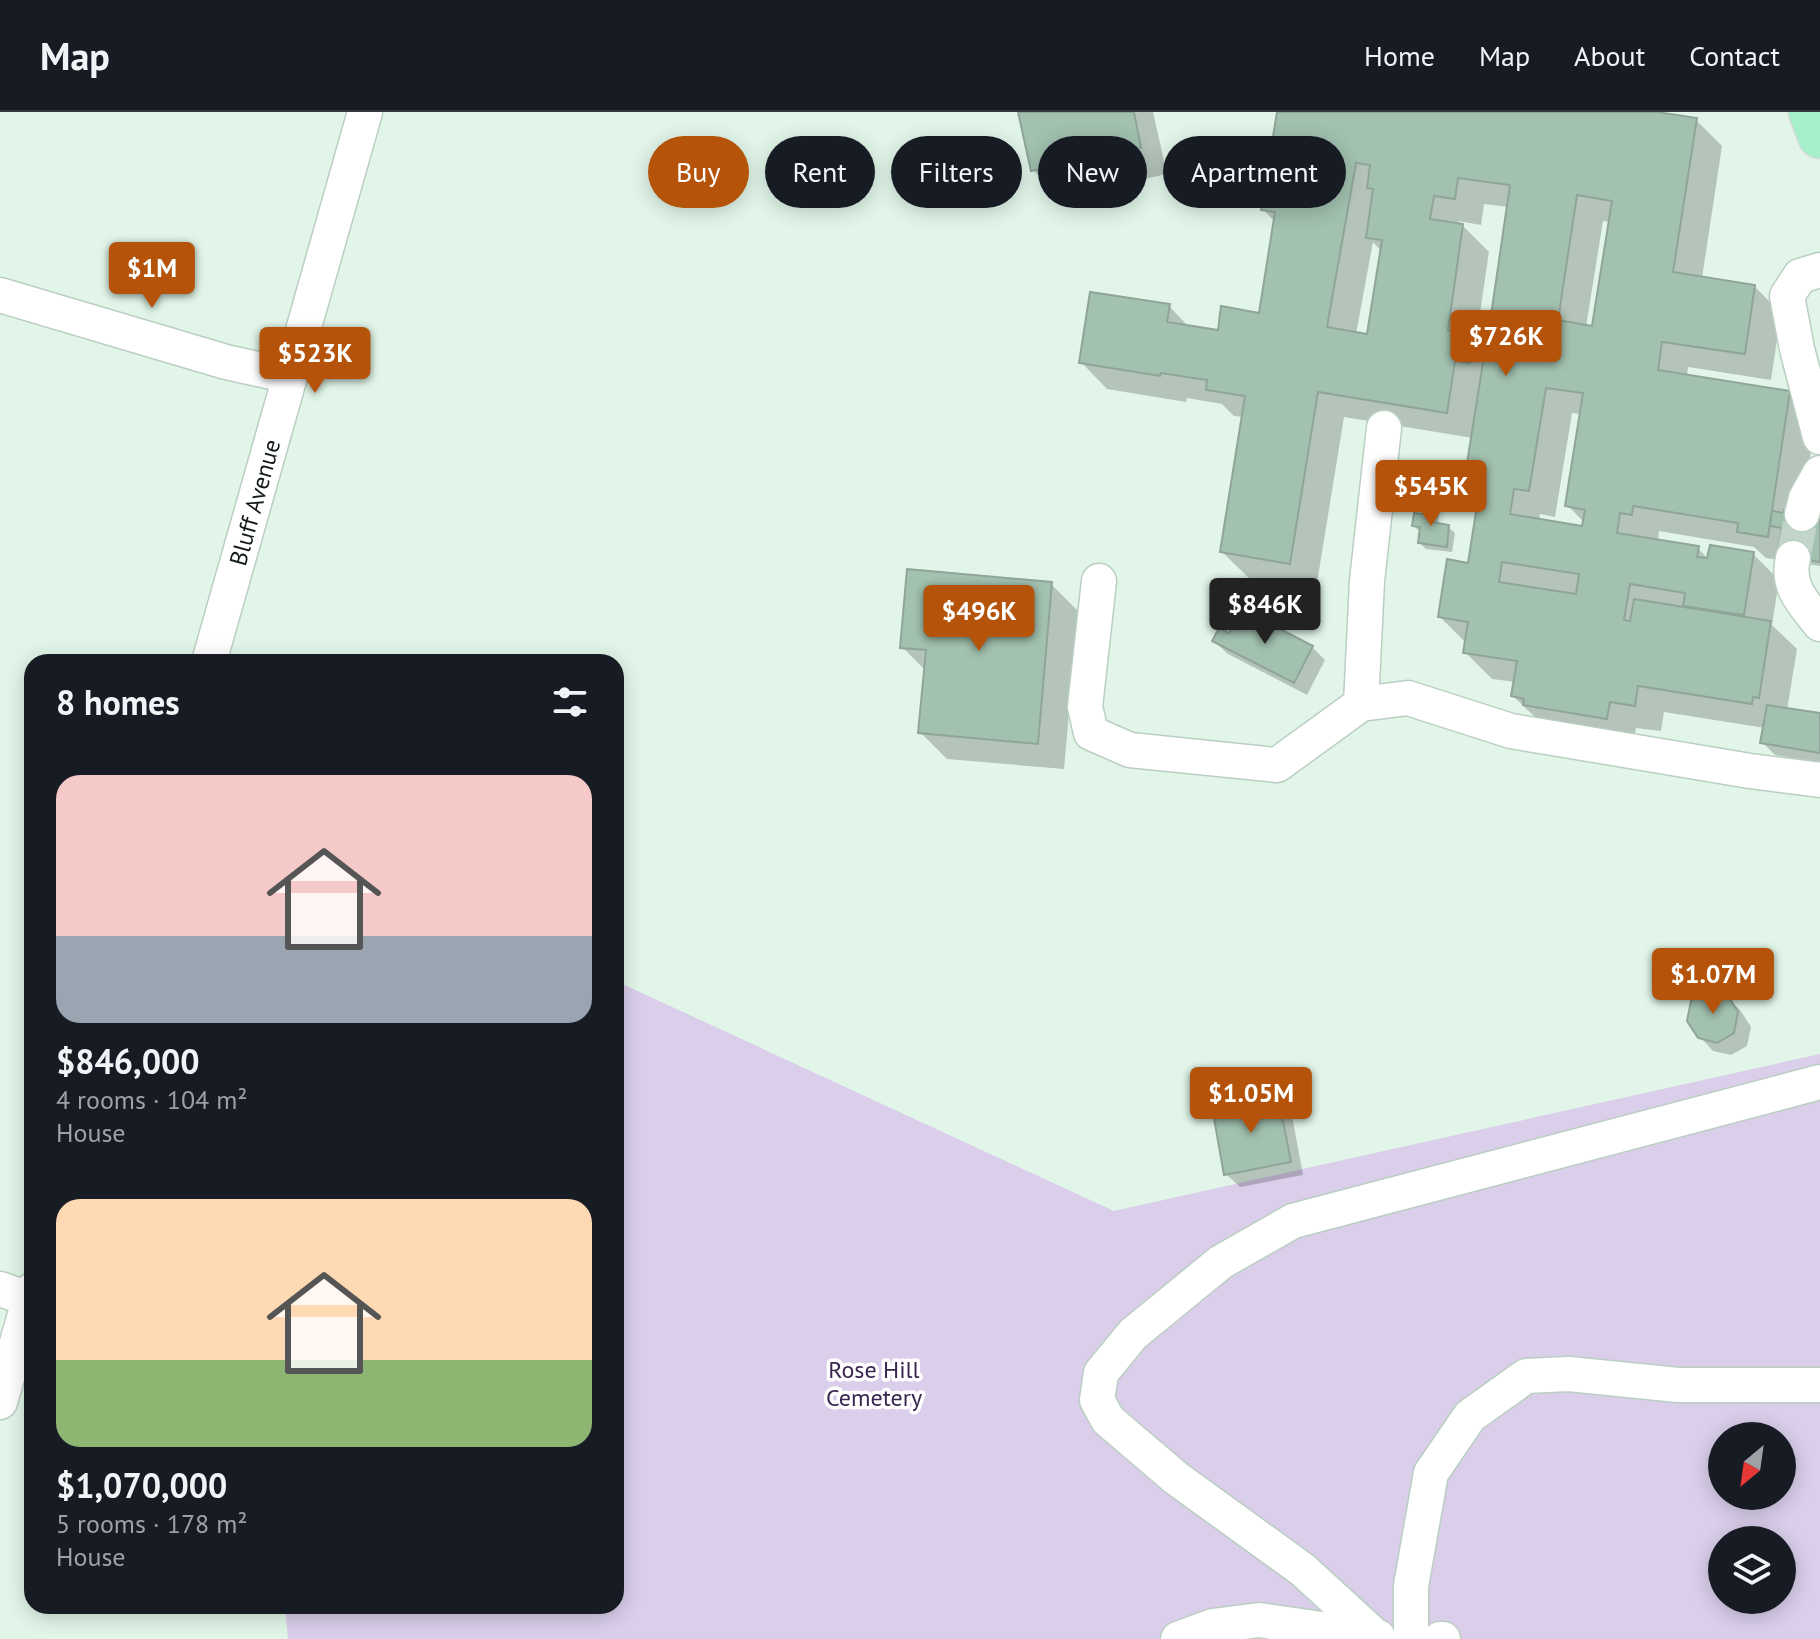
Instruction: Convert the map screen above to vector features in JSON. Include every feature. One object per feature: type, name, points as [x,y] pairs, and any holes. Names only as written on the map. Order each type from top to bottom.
[{"type":"main road","points":[[1811,112],[1820,136]]},
{"type":"street","name":"Bluff Avenue","points":[[211,654],[365,112]]},
{"type":"street","points":[[1820,270],[1800,276],[1787,296],[1820,437]]},
{"type":"street","points":[[0,295],[226,362],[290,376]]},
{"type":"street","points":[[1361,704],[1367,581],[1384,428]]},
{"type":"street","points":[[1802,514],[1806,498],[1820,473]]},
{"type":"street","points":[[1793,558],[1790,568],[1794,591],[1820,624]]},
{"type":"street","points":[[1099,581],[1085,707],[1091,733],[1130,750],[1277,765],[1361,704],[1408,698],[1511,731],[1820,780]]},
{"type":"street","points":[[1383,1638],[1303,1570],[1176,1478],[1108,1420],[1097,1400],[1101,1373],[1133,1334],[1221,1262],[1293,1221],[1820,1082]]},
{"type":"street","points":[[0,1402],[23,1295]]},
{"type":"street","points":[[1411,1639],[1411,1586],[1431,1473],[1470,1416],[1526,1376],[1569,1374],[1678,1385],[1820,1385]]},
{"type":"street","points":[[1178,1639],[1213,1626],[1259,1620],[1383,1638]]},
{"type":"green space","name":"Rose Hill Cemetery","points":[[624,985],[1114,1211],[1820,1054],[1820,1639],[288,1639],[286,1614],[624,1614]]},
{"type":"building","points":[[1018,112],[1134,112],[1139,136],[1038,136],[1038,170],[1031,171]]},
{"type":"building","points":[[1277,112],[1657,112],[1697,118],[1673,272],[1755,285],[1745,354],[1662,342],[1658,370],[1790,391],[1768,537],[1737,532],[1738,523],[1633,506],[1632,515],[1620,513],[1617,533],[1699,546],[1697,557],[1707,558],[1710,545],[1754,552],[1744,615],[1683,606],[1685,593],[1630,584],[1624,620],[1630,621],[1634,599],[1771,621],[1759,698],[1753,697],[1752,704],[1638,686],[1635,706],[1610,702],[1607,719],[1523,705],[1524,699],[1511,696],[1517,661],[1463,653],[1468,622],[1438,617],[1447,559],[1468,563],[1481,480],[1475,479],[1474,484],[1464,482],[1485,350],[1473,348],[1470,363],[1455,361],[1447,413],[1318,392],[1290,564],[1220,552],[1245,396],[1206,390],[1207,380],[1079,363],[1090,292],[1170,304],[1167,322],[1218,330],[1221,306],[1259,313],[1275,212],[1261,208],[1346,208],[1346,136],[1273,136]],"holes":[[[1356,163],[1370,165],[1367,188],[1373,189],[1366,238],[1382,240],[1367,334],[1327,327]],[[1458,178],[1510,185],[1488,336],[1473,334],[1474,327],[1458,324],[1458,331],[1448,330],[1463,224],[1430,219],[1434,196],[1455,199]],[[1577,195],[1612,201],[1592,326],[1558,320]],[[1546,388],[1583,393],[1565,506],[1585,510],[1582,526],[1510,514],[1514,489],[1529,491]],[[1502,562],[1579,574],[1576,594],[1499,582]]]},
{"type":"building","points":[[1425,503],[1434,504],[1432,522],[1449,525],[1447,547],[1418,543],[1420,527],[1412,526],[1414,513],[1424,514]]},
{"type":"building","points":[[1784,510],[1820,516],[1820,562],[1777,555],[1782,528],[1770,526],[1772,511],[1784,513]]},
{"type":"building","points":[[907,569],[1052,582],[1038,744],[918,733],[926,650],[900,648]]},
{"type":"building","points":[[1241,609],[1313,646],[1294,683],[1212,641],[1219,628],[1229,633]]},
{"type":"building","points":[[1767,705],[1820,713],[1820,753],[1760,743]]},
{"type":"building","points":[[1709,990],[1727,994],[1738,1012],[1734,1033],[1717,1043],[1698,1038],[1687,1021],[1691,1001]]},
{"type":"building","points":[[1278,1095],[1291,1162],[1224,1175],[1212,1107]]},
{"type":"tunnel","points":[[1793,558],[1802,514]]}]
